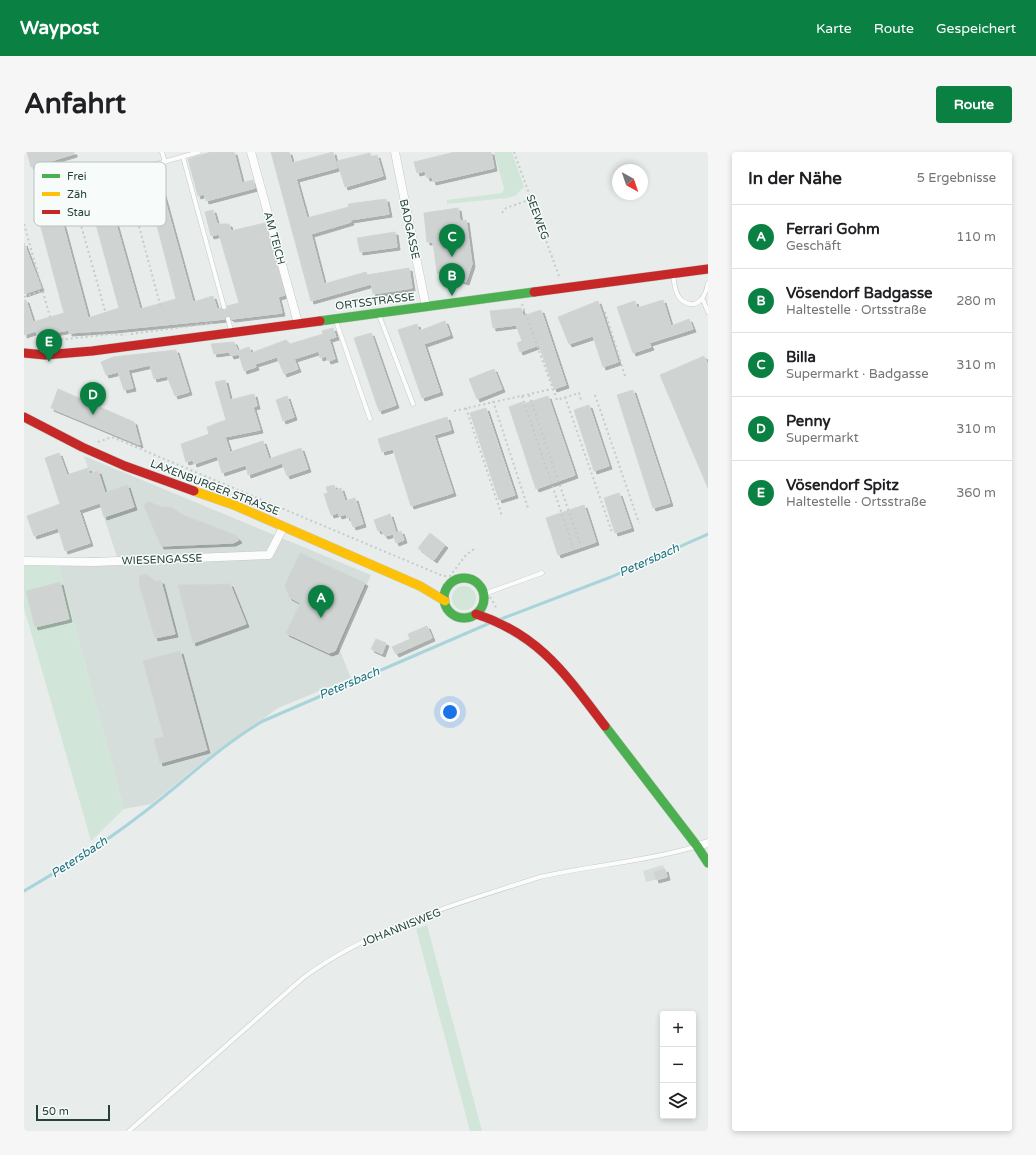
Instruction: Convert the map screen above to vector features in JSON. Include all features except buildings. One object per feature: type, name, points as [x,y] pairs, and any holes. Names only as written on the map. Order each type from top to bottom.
[{"type":"main road","name":"ORTSSTRASSE","points":[[24,353],[37,353],[45,355],[92,351],[426,306],[673,274],[708,271]]},
{"type":"main road","name":"ORTSSTRASSE","points":[[24,362],[38,360],[45,355]]},
{"type":"main road","name":"LAXENBURGER STRASSE","points":[[24,417],[82,447],[125,466],[234,504],[420,586],[445,601],[447,608],[457,616],[468,617],[476,614],[491,618],[507,626],[533,644],[558,666],[708,863]]},
{"type":"main road","points":[[445,601],[447,587],[458,578],[469,578],[480,585],[486,593],[484,604],[476,614]]},
{"type":"main road","name":"LAXENBURGER STRASSE","points":[[420,586],[447,587]]},
{"type":"main road","points":[[484,604],[491,618]]},
{"type":"street","name":"AM TEICH","points":[[252,152],[298,323]]},
{"type":"street","name":"BADGASSE","points":[[394,152],[426,306]]},
{"type":"street","name":"WIESENGASSE","points":[[24,561],[94,562],[269,555],[284,526]]},
{"type":"street","name":"JOHANNISWEG","points":[[696,846],[708,843]]},
{"type":"lane","points":[[162,152],[165,162],[199,152]]},
{"type":"lane","points":[[183,157],[224,307]]},
{"type":"lane","points":[[673,274],[678,294],[683,301],[693,304],[703,300],[707,294],[708,283]]},
{"type":"lane","points":[[703,300],[708,312]]},
{"type":"lane","points":[[379,313],[413,404]]},
{"type":"lane","points":[[335,318],[370,419]]},
{"type":"lane","points":[[228,319],[231,332]]},
{"type":"lane","points":[[486,593],[542,573]]},
{"type":"lane","name":"JOHANNISWEG","points":[[129,1131],[303,978],[327,962],[379,934],[540,877],[567,870],[671,853],[696,846]]},
{"type":"path","name":"SEEWEG","points":[[514,152],[561,281]]},
{"type":"path","points":[[502,213],[506,208],[532,199]]},
{"type":"path","points":[[24,224],[50,317]]},
{"type":"path","points":[[82,226],[106,314]]},
{"type":"path","points":[[139,226],[161,308]]},
{"type":"path","points":[[24,297],[43,290]]},
{"type":"path","points":[[522,304],[557,400],[579,393],[581,400]]},
{"type":"path","points":[[605,312],[625,376]]},
{"type":"path","points":[[110,330],[111,334]]},
{"type":"path","points":[[54,333],[56,341]]},
{"type":"path","points":[[454,411],[493,401],[529,395],[552,389]]},
{"type":"path","points":[[529,395],[581,547]]},
{"type":"path","points":[[596,395],[639,523]]},
{"type":"path","points":[[522,396],[574,550]]},
{"type":"path","points":[[566,397],[612,532]]},
{"type":"path","points":[[493,401],[528,508]]},
{"type":"path","points":[[466,408],[502,516]]},
{"type":"path","points":[[97,442],[112,438],[443,576],[450,576],[466,555],[474,550]]},
{"type":"path","points":[[486,593],[501,614]]},
{"type":"shaded area","points":[[84,456],[371,575],[339,648],[351,678],[278,708],[194,769],[151,804],[124,809],[58,564],[91,565],[89,557],[117,557]]},
{"type":"shaded area","points":[[663,865],[667,877],[646,882],[643,871]]},
{"type":"green space","points":[[494,152],[512,152],[524,187],[515,196],[507,198],[447,204],[447,200],[502,193],[504,189]]},
{"type":"green space","points":[[58,564],[124,809],[91,841],[24,608],[24,566]]},
{"type":"green space","points":[[464,586],[473,589],[476,598],[473,607],[464,610],[455,607],[452,598],[455,589]]},
{"type":"green space","points":[[427,925],[482,1131],[470,1131],[416,929]]},
{"type":"waterway","name":"Petersbach","points":[[501,619],[611,577],[708,534]]},
{"type":"waterway","name":"Petersbach","points":[[24,891],[97,846],[155,804],[231,742],[263,721],[490,623]]},
{"type":"traffic: fast","points":[[320,321],[534,292]]},
{"type":"traffic: fast","points":[[468,578],[475,581],[481,587],[484,598],[483,606],[475,615],[468,618],[460,618],[453,615],[445,606],[444,594],[447,587],[456,579],[468,578]]},
{"type":"traffic: fast","points":[[605,726],[697,846],[708,863]]},
{"type":"traffic: slow","points":[[194,491],[234,505],[420,586],[445,601]]},
{"type":"traffic: jam","points":[[534,292],[708,269]]},
{"type":"traffic: jam","points":[[24,353],[45,355],[92,351],[320,321]]},
{"type":"traffic: jam","points":[[24,417],[82,447],[125,466],[194,491]]},
{"type":"traffic: jam","points":[[476,614],[518,633],[535,645],[564,674],[605,726]]},
{"type":"place","name":"Billa","points":[[452,257]]},
{"type":"place","name":"Vösendorf Badgasse","points":[[452,296]]},
{"type":"place","name":"Vösendorf Spitz","points":[[49,362]]},
{"type":"place","name":"Penny","points":[[93,415]]},
{"type":"place","name":"Ferrari Gohm","points":[[321,618]]}]
